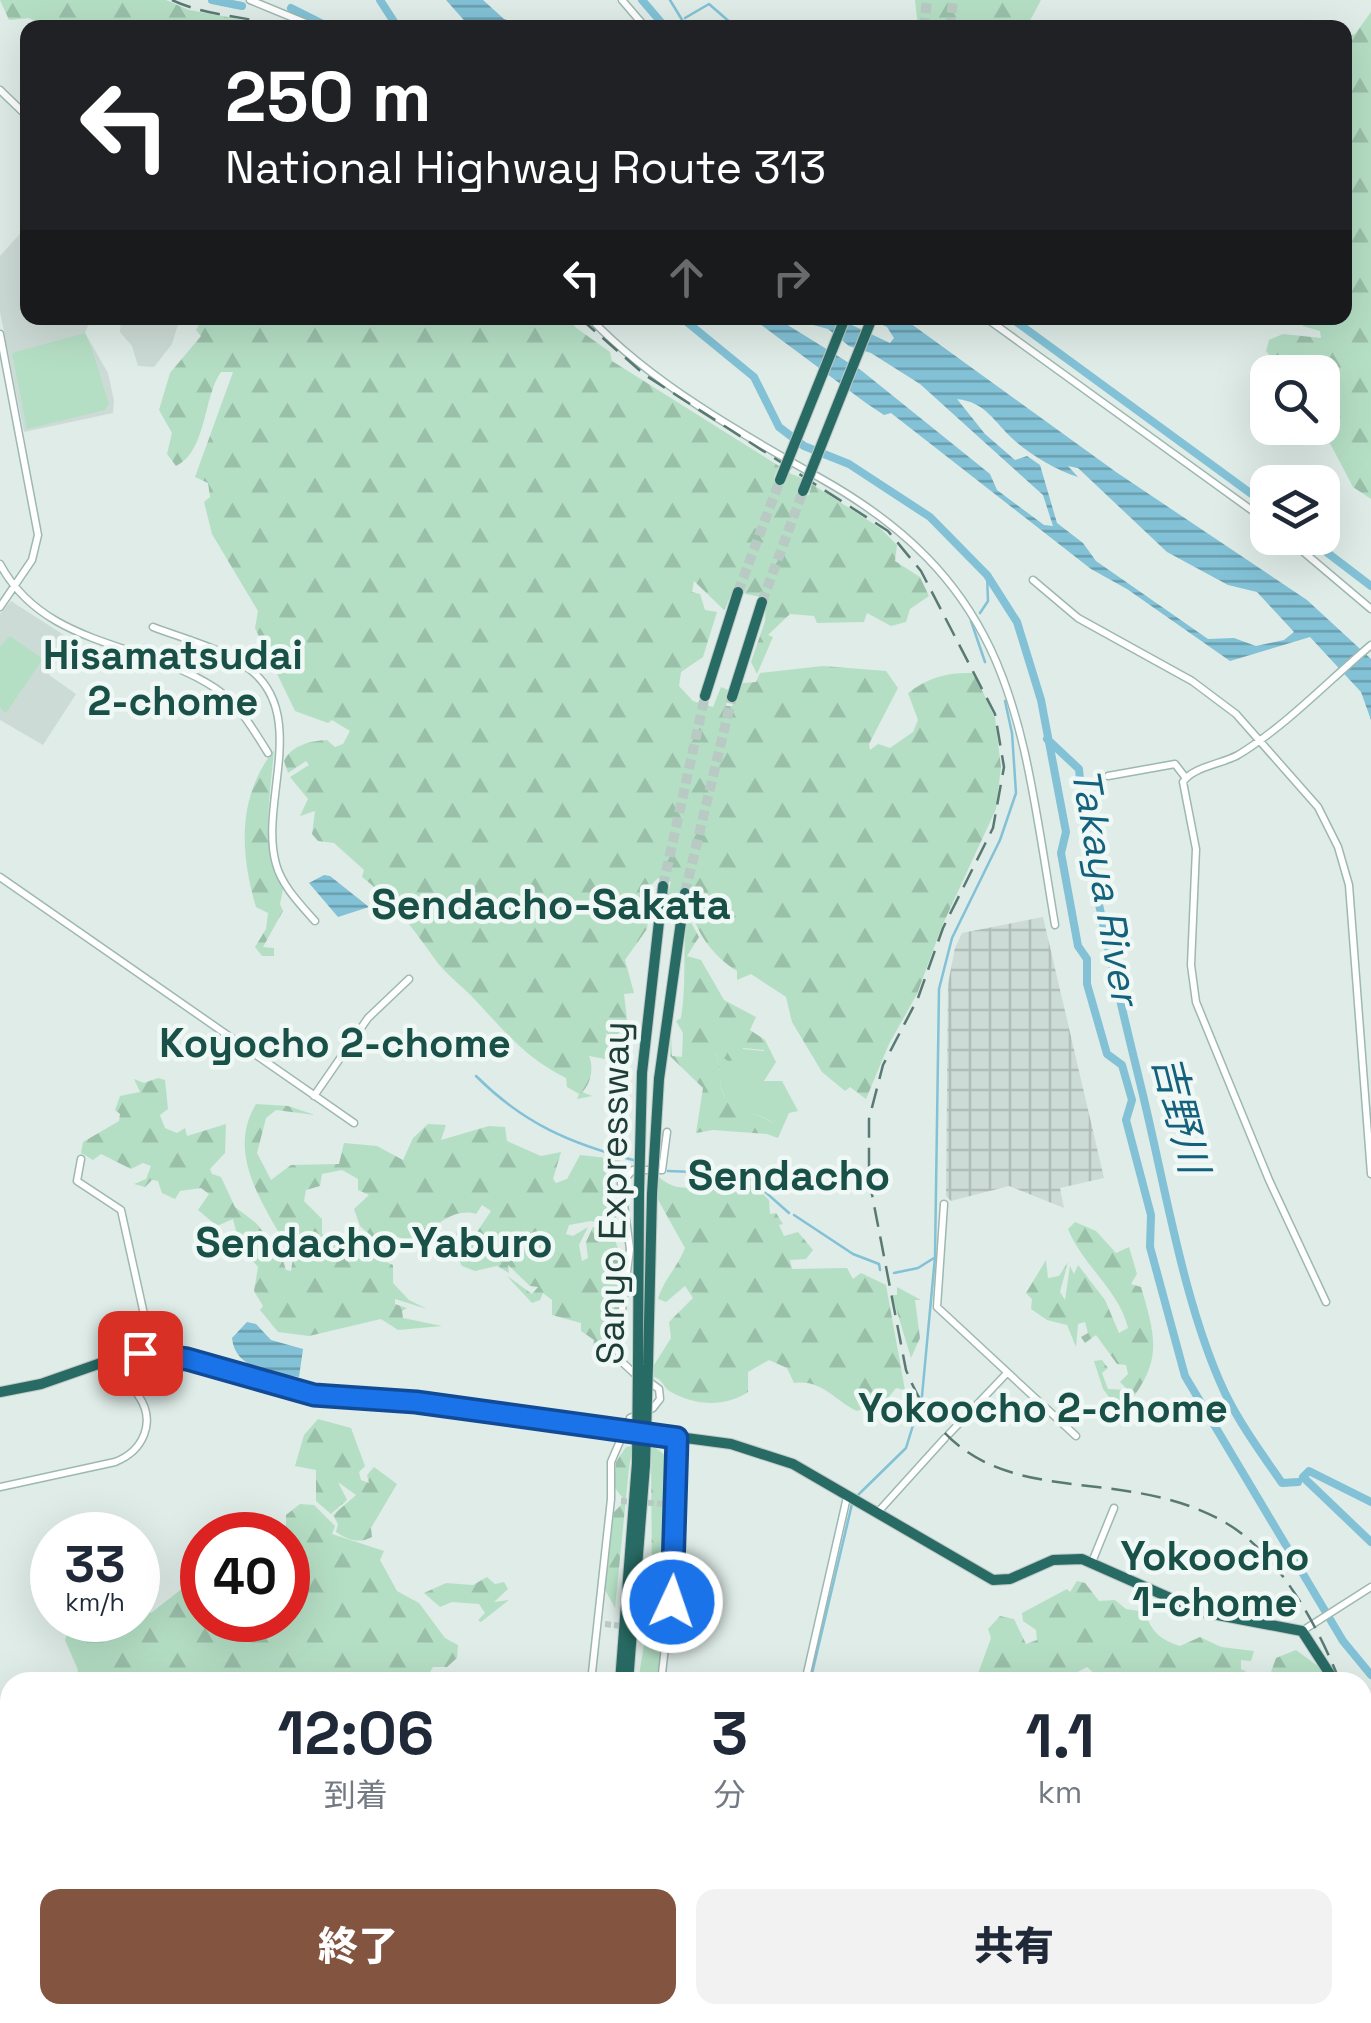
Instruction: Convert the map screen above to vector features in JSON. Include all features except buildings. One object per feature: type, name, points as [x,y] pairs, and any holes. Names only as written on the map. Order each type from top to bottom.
[{"type":"highway","points":[[780,480],[842,325]]},
{"type":"highway","points":[[804,491],[869,325]]},
{"type":"highway","points":[[704,696],[738,592]]},
{"type":"highway","points":[[732,697],[762,602]]},
{"type":"highway","name":"Sanyo Expressway","points":[[643,1364],[638,1193],[642,1073],[663,886]]},
{"type":"highway","name":"Sanyo Expressway","points":[[629,1672],[660,1079],[685,894]]},
{"type":"highway","points":[[0,1392],[40,1384],[109,1360],[159,1354],[314,1395],[416,1402],[766,1453],[998,1581],[1061,1558],[1092,1562],[1202,1612],[1302,1631],[1329,1672]]},
{"type":"highway","name":"Sanyo Expressway","points":[[621,1672],[641,1464]]},
{"type":"street","points":[[250,0],[299,20]]},
{"type":"street","points":[[622,0],[639,20]]},
{"type":"street","points":[[0,90],[20,109]]},
{"type":"street","points":[[597,325],[625,351],[734,427],[869,510],[946,576],[966,600],[982,626],[1016,708],[1033,780],[1054,924]]},
{"type":"street","points":[[996,325],[1250,509]]},
{"type":"street","points":[[0,334],[38,535],[32,560],[0,607]]},
{"type":"street","points":[[1308,555],[1371,608]]},
{"type":"street","points":[[0,564],[14,586],[68,630],[214,687],[246,717],[268,753]]},
{"type":"street","points":[[1034,580],[1078,618],[1219,700],[1311,796],[1346,866],[1356,948],[1360,1059],[1371,1174]]},
{"type":"street","points":[[153,627],[242,664],[268,691],[280,732],[272,836],[275,862],[288,890],[314,922]]},
{"type":"street","points":[[1185,777],[1226,761],[1257,742],[1371,645]]},
{"type":"street","points":[[1108,776],[1174,764],[1185,777],[1196,849],[1191,965],[1196,1002],[1269,1180],[1326,1302]]},
{"type":"street","points":[[0,877],[354,1123]]},
{"type":"street","points":[[314,1096],[368,1018],[409,979]]},
{"type":"street","points":[[592,1672],[612,1500],[611,1462],[630,1418],[653,1408],[661,1396],[660,1389],[634,1374],[618,1356],[630,1249],[621,1183],[633,1170],[662,1170],[667,1132]]},
{"type":"street","points":[[0,1487],[133,1454],[145,1435],[144,1405],[130,1386],[110,1370],[116,1339],[147,1328],[120,1210],[76,1180],[81,1160]]},
{"type":"street","points":[[944,1204],[937,1306],[1076,1436]]},
{"type":"street","points":[[877,1513],[1007,1373]]},
{"type":"street","points":[[663,1672],[669,1631],[677,1438]]},
{"type":"street","points":[[808,1672],[852,1498]]},
{"type":"street","points":[[612,1500],[621,1500]]},
{"type":"street","points":[[1092,1562],[1114,1508]]},
{"type":"street","points":[[1302,1631],[1368,1588]]},
{"type":"street","points":[[595,1623],[605,1624]]},
{"type":"street","points":[[654,1630],[669,1631]]},
{"type":"shaded area","points":[[20,234],[20,325],[88,325],[85,333],[108,373],[113,413],[24,432],[0,312],[0,256]]},
{"type":"shaded area","points":[[120,325],[178,325],[172,344],[154,367],[138,366],[132,346],[120,332]]},
{"type":"shaded area","points":[[11,601],[70,639],[49,675],[76,694],[43,745],[0,720],[0,614]]},
{"type":"shaded area","points":[[1043,917],[1104,1178],[1060,1188],[1064,1208],[1009,1186],[951,1201],[946,1196],[948,984],[955,948],[962,933]]},
{"type":"green space","points":[[0,0],[166,0],[189,10],[244,20],[29,18],[9,20]]},
{"type":"green space","points":[[915,0],[1041,0],[1030,20],[917,20]]},
{"type":"green space","points":[[1371,12],[1371,499],[1353,487],[1331,445],[1340,445],[1340,355],[1269,355],[1266,351],[1269,340],[1283,334],[1321,338],[1320,331],[1303,325],[1352,325],[1352,35]]},
{"type":"green space","points":[[199,325],[574,325],[610,352],[612,361],[779,466],[774,477],[782,484],[789,473],[804,479],[799,492],[809,495],[812,484],[880,528],[897,545],[895,561],[920,577],[929,596],[910,609],[906,622],[891,626],[867,613],[864,622],[817,623],[814,616],[790,614],[768,635],[773,637],[757,674],[751,662],[765,621],[766,598],[745,594],[742,585],[735,587],[724,610],[694,581],[692,592],[700,594],[705,610],[717,612],[703,657],[681,672],[679,686],[693,701],[713,707],[721,687],[728,690],[726,706],[732,706],[743,683],[756,682],[760,673],[823,666],[886,671],[898,688],[869,744],[870,750],[878,744],[890,748],[913,732],[918,720],[908,693],[939,677],[974,673],[995,718],[1001,767],[996,809],[942,926],[917,994],[889,1044],[866,1099],[850,1087],[845,1091],[822,1072],[792,1022],[786,997],[751,974],[737,980],[737,971],[711,949],[698,929],[690,896],[682,894],[677,910],[666,900],[671,882],[658,878],[652,884],[647,929],[625,960],[634,993],[624,994],[627,1019],[616,1038],[605,1033],[612,1044],[621,1044],[628,1033],[621,1054],[611,1060],[589,1056],[591,1075],[582,1092],[592,1096],[577,1099],[579,1094],[567,1087],[566,1078],[518,1045],[444,970],[401,915],[362,877],[364,870],[334,843],[318,841],[312,834],[315,811],[300,816],[308,799],[290,777],[309,765],[306,761],[288,773],[284,761],[292,751],[308,743],[327,740],[335,747],[343,744],[350,731],[332,720],[328,723],[295,711],[255,628],[258,611],[212,534],[204,502],[210,497],[208,483],[195,477],[233,372],[221,372],[215,383],[199,436],[186,459],[176,466],[167,454],[172,433],[159,410],[170,373],[201,336],[196,330]]},
{"type":"green space","points":[[85,333],[109,404],[105,410],[27,429],[12,353]]},
{"type":"green space","points":[[10,636],[43,659],[6,713],[0,708],[0,646]]},
{"type":"green space","points":[[274,750],[269,838],[283,889],[283,911],[263,947],[274,948],[274,956],[262,956],[255,947],[266,929],[268,913],[256,907],[247,866],[245,826],[253,787]]},
{"type":"green space","points":[[687,915],[699,937],[687,956],[701,960],[724,1000],[756,1017],[750,1030],[765,1040],[765,1050],[743,1048],[743,1059],[728,1061],[715,1052],[722,1091],[737,1107],[774,1124],[767,1134],[713,1130],[696,1133],[703,1088],[670,1056],[671,1034],[672,1056],[682,1057],[683,1033],[676,1021],[681,1018],[683,1005]]},
{"type":"green space","points":[[765,1040],[776,1062],[764,1081],[782,1081],[798,1111],[789,1113],[778,1138],[767,1134],[773,1123],[727,1099],[721,1088],[715,1052],[743,1059],[743,1049],[764,1051]]},
{"type":"green space","points":[[134,1079],[144,1083],[165,1080],[168,1109],[160,1115],[165,1128],[177,1133],[185,1128],[187,1136],[226,1124],[225,1153],[210,1169],[212,1174],[221,1177],[235,1207],[256,1223],[281,1254],[286,1270],[291,1271],[293,1258],[262,1202],[247,1163],[247,1124],[256,1104],[288,1106],[315,1115],[276,1110],[266,1118],[257,1153],[271,1180],[291,1165],[339,1164],[344,1143],[377,1146],[403,1160],[413,1138],[428,1124],[446,1125],[441,1140],[489,1126],[505,1127],[507,1141],[541,1156],[561,1152],[553,1179],[556,1183],[567,1179],[580,1155],[617,1159],[627,1165],[608,1188],[616,1227],[591,1221],[569,1225],[566,1234],[573,1236],[588,1227],[579,1245],[582,1261],[588,1258],[586,1242],[593,1227],[612,1231],[624,1266],[618,1278],[622,1299],[618,1320],[608,1338],[592,1353],[594,1340],[581,1331],[581,1323],[552,1315],[552,1300],[543,1293],[540,1300],[532,1303],[506,1275],[532,1294],[538,1287],[530,1286],[508,1265],[509,1273],[497,1266],[475,1271],[462,1266],[453,1249],[457,1230],[464,1227],[475,1235],[491,1211],[482,1205],[476,1214],[460,1213],[444,1220],[421,1244],[384,1233],[372,1237],[360,1226],[354,1209],[369,1195],[358,1190],[358,1179],[342,1170],[322,1174],[320,1186],[306,1190],[304,1201],[322,1219],[322,1234],[393,1265],[393,1283],[409,1300],[427,1309],[395,1299],[395,1304],[407,1308],[402,1311],[403,1318],[442,1326],[398,1330],[381,1319],[309,1336],[278,1332],[260,1310],[263,1306],[254,1291],[258,1267],[233,1238],[237,1235],[233,1219],[217,1226],[198,1210],[209,1194],[201,1188],[180,1191],[175,1199],[162,1193],[158,1181],[152,1180],[145,1187],[134,1184],[146,1179],[151,1166],[143,1163],[131,1169],[101,1154],[93,1160],[81,1153],[83,1142],[119,1121],[120,1114],[115,1110],[120,1096],[140,1092]]},
{"type":"green space","points":[[714,1172],[744,1175],[769,1200],[770,1214],[776,1213],[783,1224],[779,1225],[784,1236],[798,1232],[813,1250],[806,1259],[790,1260],[792,1269],[847,1268],[853,1279],[861,1273],[886,1285],[905,1390],[896,1388],[888,1398],[857,1411],[820,1387],[794,1383],[787,1368],[769,1360],[748,1372],[748,1392],[729,1401],[699,1402],[680,1396],[654,1377],[654,1365],[671,1338],[669,1322],[693,1298],[685,1286],[666,1302],[658,1299],[685,1248],[657,1198],[659,1177],[687,1188],[702,1183]]},
{"type":"green space","points":[[1075,1222],[1096,1231],[1116,1253],[1129,1247],[1137,1274],[1131,1284],[1141,1287],[1153,1349],[1146,1375],[1127,1405],[1116,1406],[1103,1389],[1094,1361],[1102,1360],[1108,1368],[1102,1373],[1108,1389],[1128,1390],[1120,1382],[1128,1374],[1126,1365],[1117,1364],[1096,1335],[1085,1343],[1081,1337],[1088,1333],[1085,1322],[1078,1324],[1076,1347],[1067,1325],[1047,1320],[1031,1309],[1032,1299],[1026,1293],[1046,1260],[1048,1278],[1059,1276],[1068,1262],[1060,1292],[1065,1300],[1070,1266],[1074,1274],[1078,1265],[1105,1300],[1119,1333],[1128,1328],[1117,1302],[1068,1229]]},
{"type":"green space","points":[[897,1287],[921,1300],[915,1300],[920,1338],[911,1358],[892,1295],[897,1295]]},
{"type":"green space","points":[[318,1419],[351,1428],[365,1466],[359,1472],[361,1480],[369,1483],[367,1475],[374,1467],[397,1484],[371,1528],[372,1537],[354,1540],[336,1532],[338,1524],[333,1515],[356,1495],[338,1482],[347,1500],[331,1514],[316,1501],[316,1470],[295,1466],[304,1435]]},
{"type":"green space","points":[[651,1444],[671,1460],[672,1494],[667,1502],[672,1511],[671,1568],[652,1591]]},
{"type":"green space","points":[[633,1446],[615,1608],[603,1586],[614,1512],[622,1497],[614,1487],[616,1462],[626,1447]]},
{"type":"green space","points":[[300,1504],[314,1505],[335,1526],[332,1534],[384,1551],[380,1560],[397,1591],[419,1603],[445,1638],[458,1645],[457,1658],[447,1667],[433,1667],[430,1672],[77,1672],[66,1642],[160,1642],[160,1606],[180,1590],[180,1642],[310,1642],[310,1512],[290,1512]]},
{"type":"green space","points":[[487,1577],[495,1584],[504,1582],[508,1589],[494,1602],[509,1600],[481,1622],[478,1620],[485,1613],[479,1604],[452,1602],[440,1607],[424,1593],[446,1583],[473,1585]]},
{"type":"green space","points":[[1077,1581],[1085,1583],[1099,1601],[1115,1600],[1126,1609],[1145,1612],[1162,1638],[1180,1646],[1200,1637],[1221,1647],[1254,1651],[1251,1661],[1241,1660],[1241,1669],[1247,1672],[1093,1672],[1087,1667],[1078,1672],[979,1672],[991,1638],[988,1629],[1000,1616],[1014,1619],[1026,1644],[1037,1640],[1036,1630],[1023,1621],[1022,1613],[1067,1589],[1070,1592]]},
{"type":"green space","points":[[665,1584],[669,1584],[666,1622],[654,1628],[663,1640],[658,1672],[640,1672],[651,1600],[657,1600]]},
{"type":"green space","points":[[1296,1650],[1324,1672],[1271,1672],[1276,1658]]},
{"type":"water","points":[[446,0],[483,0],[507,20],[464,20]]},
{"type":"water","points":[[761,325],[788,325],[862,371],[990,474],[997,490],[1044,525],[1053,526],[1043,495],[920,384],[871,353],[849,346],[828,329],[813,325],[852,325],[890,343],[894,338],[883,325],[913,325],[1116,472],[1307,600],[1371,659],[1371,720],[1361,692],[1310,637],[1230,661],[1127,589],[1091,569],[891,413],[884,415]],"holes":[[[957,399],[983,409],[1014,440],[1044,462],[1078,477],[1068,466],[1078,468],[1167,552],[1228,585],[1257,592],[1294,632],[1284,640],[1256,646],[1234,638],[1208,639],[1096,561],[1083,543],[1057,523],[1040,465],[1027,456],[1015,460],[985,434]]]},
{"type":"water","points":[[324,875],[369,907],[338,917],[309,883]]},
{"type":"water","points":[[247,1322],[256,1324],[271,1340],[303,1349],[299,1377],[257,1368],[240,1357],[232,1338]]},
{"type":"waterway","points":[[212,0],[242,6]]},
{"type":"waterway","name":"Takaya River","points":[[380,0],[393,20]]},
{"type":"waterway","points":[[642,0],[659,20]]},
{"type":"waterway","points":[[670,0],[682,20]]},
{"type":"waterway","points":[[685,18],[709,4],[727,20]]},
{"type":"waterway","points":[[291,8],[315,20]]},
{"type":"waterway","name":"Takaya River","points":[[691,325],[754,377],[779,427],[804,446],[849,464],[930,517],[987,575],[1017,622],[1041,700],[1066,832],[1061,853],[1078,946],[1087,959],[1087,984],[1107,1054],[1122,1065],[1132,1100],[1126,1120],[1151,1215],[1150,1247],[1185,1376],[1343,1641],[1369,1672]]},
{"type":"waterway","points":[[1021,325],[1250,493]]},
{"type":"waterway","points":[[1330,555],[1371,586]]},
{"type":"waterway","points":[[980,613],[988,601],[987,575]]},
{"type":"waterway","points":[[971,621],[985,662]]},
{"type":"waterway","points":[[856,1497],[906,1448],[922,1396],[935,1257],[939,989],[952,938],[1000,840],[1016,793],[1012,733],[1005,701]]},
{"type":"waterway","name":"吉野川","points":[[1047,739],[1079,769],[1104,931],[1198,1322],[1225,1393],[1244,1427],[1282,1483],[1298,1482]]},
{"type":"waterway","points":[[476,1076],[531,1120],[591,1147],[637,1161]]},
{"type":"waterway","points":[[668,1171],[745,1174],[789,1213]]},
{"type":"waterway","points":[[794,1215],[853,1254],[879,1264],[880,1270]]},
{"type":"waterway","points":[[894,1273],[918,1268],[934,1258]]},
{"type":"waterway","name":"吉野川","points":[[1303,1477],[1309,1471],[1371,1502]]},
{"type":"waterway","points":[[1303,1477],[1371,1542]]},
{"type":"waterway","points":[[812,1672],[852,1504]]},
{"type":"tunnel","points":[[925,20],[927,0]]},
{"type":"tunnel","points":[[951,20],[953,0]]},
{"type":"tunnel","points":[[738,592],[780,480]]},
{"type":"tunnel","points":[[762,602],[803,491]]},
{"type":"tunnel","points":[[663,886],[705,696]]},
{"type":"tunnel","points":[[685,893],[732,697]]},
{"type":"tunnel","points":[[621,1501],[668,1504]]},
{"type":"tunnel","points":[[605,1624],[654,1630]]},
{"type":"railway","points":[[172,0],[253,20]]},
{"type":"railway","points":[[588,325],[645,375],[888,531],[921,571],[995,714],[1004,767],[993,828],[943,928],[918,998],[883,1065],[869,1119],[869,1179],[906,1370],[933,1419],[966,1451],[1004,1470],[1135,1492],[1181,1503],[1226,1523],[1245,1536],[1280,1572],[1308,1615],[1335,1672]]},
{"type":"district","name":"Hisamatsudai 2-chome","points":[[173,678]]},
{"type":"district","name":"Sendacho-Sakata","points":[[551,904]]},
{"type":"district","name":"Koyocho 2-chome","points":[[335,1043]]},
{"type":"district","name":"Sendacho","points":[[789,1175]]},
{"type":"district","name":"Sendacho-Yaburo","points":[[374,1242]]},
{"type":"district","name":"Yokoocho 2-chome","points":[[1043,1408]]},
{"type":"district","name":"Yokoocho 1-chome","points":[[1215,1579]]},
{"type":"route","points":[[140,1353],[187,1359],[314,1395],[416,1402],[677,1438],[672,1602]]}]
